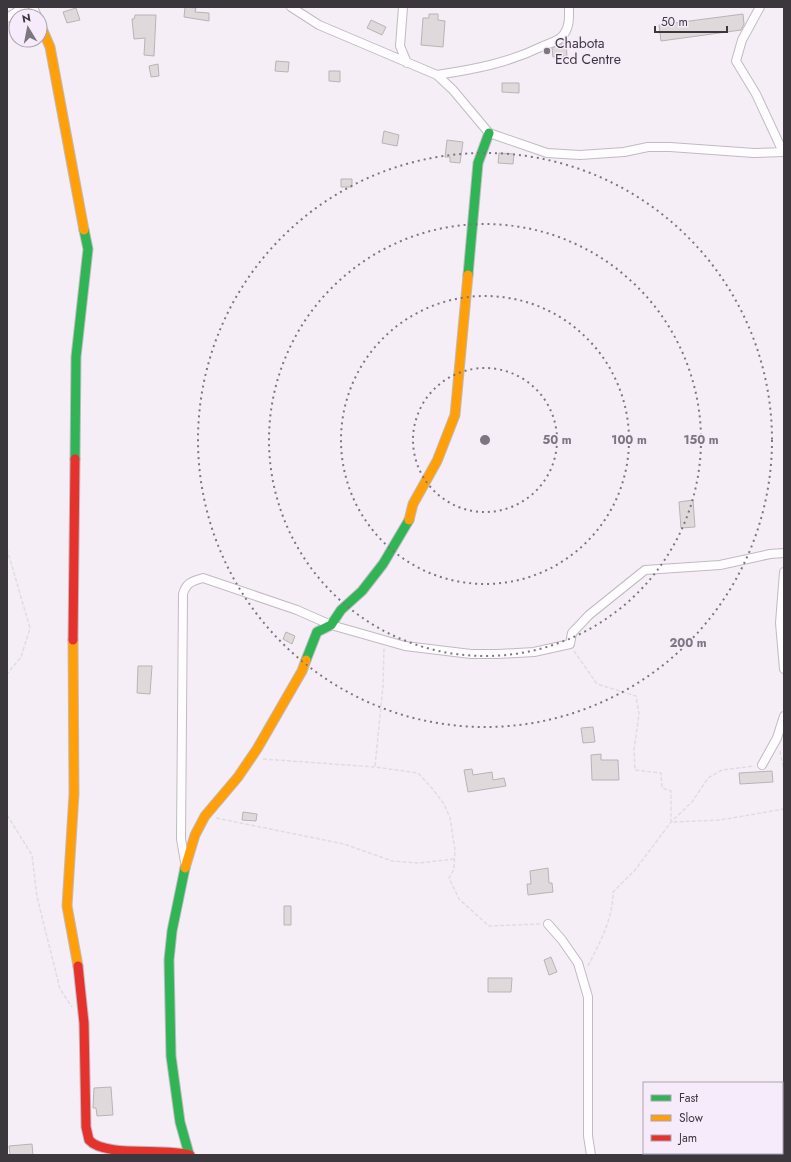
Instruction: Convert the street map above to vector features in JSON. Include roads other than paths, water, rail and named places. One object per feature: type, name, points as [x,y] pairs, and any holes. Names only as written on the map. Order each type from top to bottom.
[{"type":"street","points":[[7,18],[24,7]]},
{"type":"street","points":[[291,7],[320,25],[437,75],[454,90],[489,133],[547,153],[580,155],[624,152],[648,147],[670,147],[754,153],[783,152],[756,94],[736,61],[742,40],[760,7]]},
{"type":"street","points":[[403,7],[400,46],[407,63]]},
{"type":"street","points":[[437,75],[474,69],[517,58],[557,40],[564,35],[567,29],[569,7]]},
{"type":"street","points":[[48,42],[88,249],[76,357],[73,589],[74,794],[67,906],[79,969],[84,1023],[86,1127],[89,1141],[94,1145],[101,1147],[144,1152],[179,1152],[190,1154],[180,1122],[171,1056],[169,960],[172,931],[186,865],[195,835],[205,816],[238,777],[251,758],[302,671],[317,632],[331,625],[341,610],[366,585],[408,523],[413,504],[437,461],[455,415],[478,163],[489,133]]},
{"type":"street","points":[[186,865],[181,839],[183,594],[186,586],[192,581],[203,578],[297,610],[331,625],[405,646],[471,654],[534,652],[570,644],[572,633],[589,615],[645,570],[720,565],[770,554],[784,553]]},
{"type":"street","points":[[784,572],[780,622],[784,669]]},
{"type":"street","points":[[762,764],[777,738],[784,716]]},
{"type":"street","points":[[548,924],[562,940],[578,963],[588,997],[588,1136],[591,1155]]},
{"type":"place","name":"Chabota Ecd Centre","points":[[547,51]]}]
